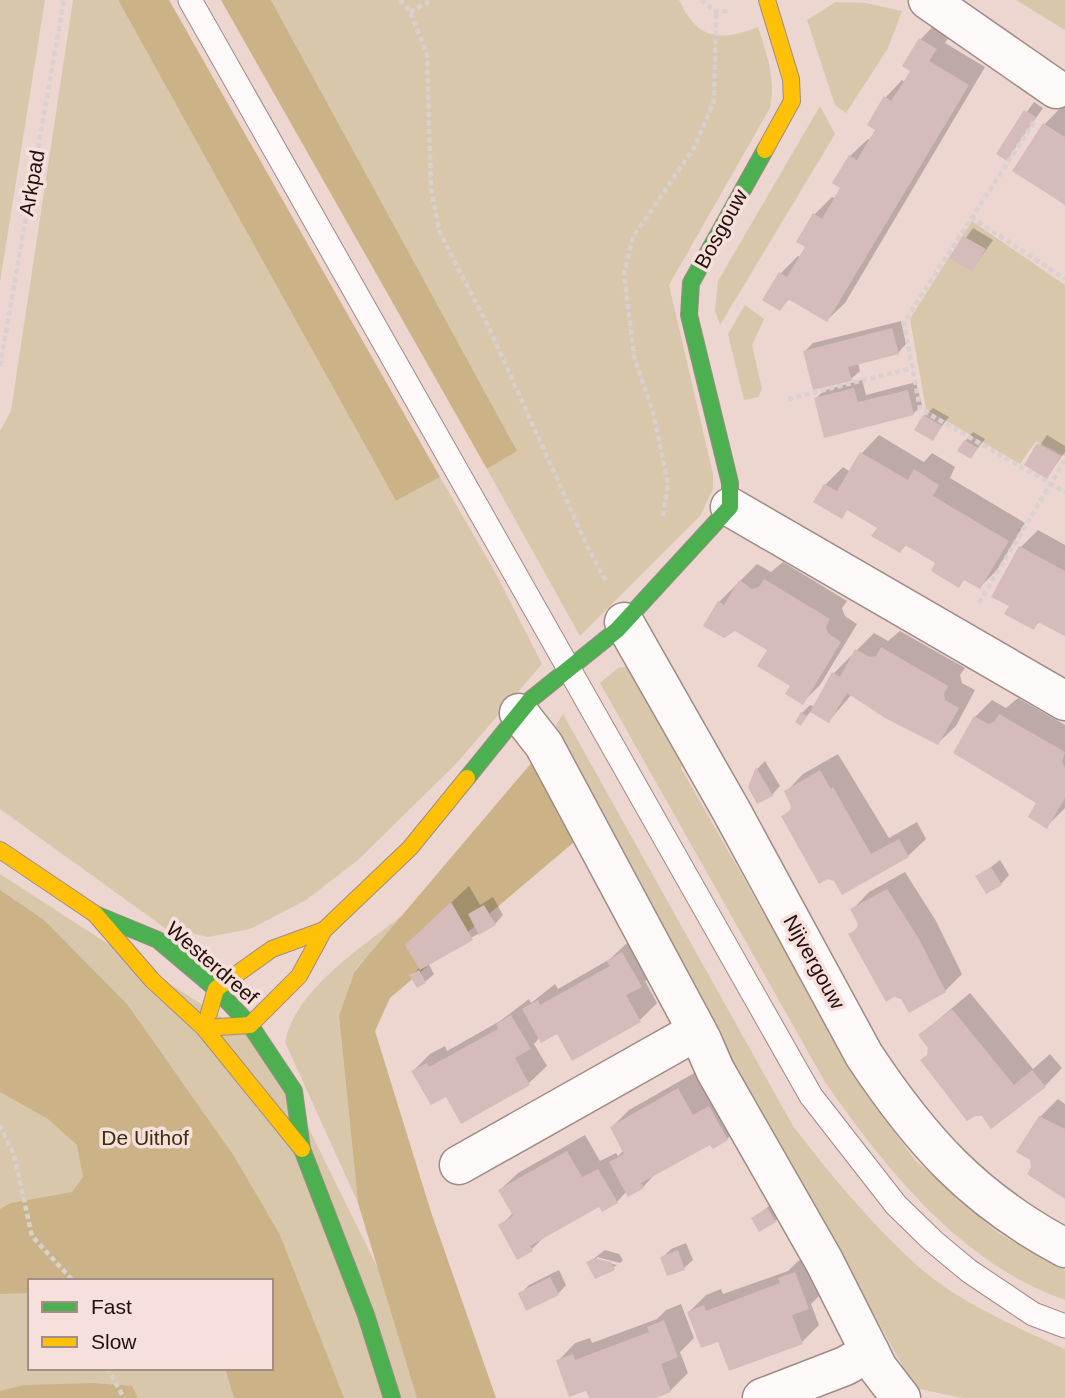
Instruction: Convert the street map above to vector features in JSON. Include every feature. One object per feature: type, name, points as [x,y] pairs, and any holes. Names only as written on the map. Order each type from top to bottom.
[{"type":"street","points":[[928,0],[1056,89]]},
{"type":"street","name":"Bosgouw","points":[[730,507],[730,483],[689,315],[691,283],[792,101],[791,79],[769,1]]},
{"type":"street","points":[[324,930],[272,949],[216,989],[204,1028],[250,1025],[299,976],[324,930],[410,848],[530,700],[571,670],[627,619],[730,507],[1065,701]]},
{"type":"street","name":"Nijvergouw","points":[[627,619],[864,1055],[890,1094],[930,1146],[973,1187],[1020,1224],[1065,1248]]},
{"type":"street","points":[[520,713],[544,745],[697,1031],[715,1070],[824,1261],[870,1352],[901,1398]]},
{"type":"street","name":"Westerdreef","points":[[0,850],[95,914],[158,940],[216,989],[250,1025],[294,1091],[302,1149],[366,1315],[392,1398]]},
{"type":"street","name":"Westerdreef","points":[[95,914],[152,980],[204,1028],[302,1149]]},
{"type":"street","points":[[460,1165],[697,1031]]},
{"type":"street","points":[[762,1398],[845,1366],[870,1352]]},
{"type":"lane","points":[[190,0],[811,1096],[896,1205],[933,1241],[969,1271],[1034,1314],[1065,1326]]},
{"type":"path","name":"Arkpad","points":[[0,366],[64,0]]},
{"type":"path","points":[[400,0],[410,12],[427,54],[431,189],[440,233],[491,332],[588,548],[627,619]]},
{"type":"path","points":[[410,12],[432,0]]},
{"type":"path","points":[[1056,89],[904,321],[920,409],[1065,492]]},
{"type":"path","points":[[971,217],[1065,279]]},
{"type":"path","points":[[788,399],[913,368]]},
{"type":"path","points":[[960,639],[992,579],[1065,460]]},
{"type":"path","points":[[0,1125],[14,1155],[32,1236],[71,1279]]},
{"type":"path","points":[[108,1370],[124,1398]]},
{"type":"green space","points":[[0,0],[45,0],[0,282]]},
{"type":"green space","points":[[73,0],[118,0],[396,501],[440,477],[495,572],[542,664],[456,764],[358,860],[306,900],[250,929],[208,937],[165,928],[0,809],[0,431],[11,411]]},
{"type":"green space","points":[[118,0],[169,0],[440,477],[396,501]]},
{"type":"green space","points":[[221,0],[271,0],[517,451],[487,469]]},
{"type":"green space","points":[[271,0],[679,0],[694,23],[711,34],[733,35],[758,27],[771,77],[770,108],[669,285],[713,474],[713,489],[700,516],[580,636],[487,469],[516,451]]},
{"type":"green space","points":[[1016,0],[1065,0],[1065,30]]},
{"type":"green space","points":[[836,2],[866,3],[902,11],[888,48],[846,113],[835,105],[807,20]]},
{"type":"green space","points":[[820,106],[835,134],[720,325],[715,311],[718,281]]},
{"type":"green space","points":[[972,221],[1065,285],[1065,456],[1036,441],[1020,464],[926,409],[910,319]]},
{"type":"green space","points":[[745,305],[764,319],[752,345],[762,389],[758,397],[744,400],[728,334]]},
{"type":"green space","points":[[630,666],[688,756],[681,768],[866,1094],[915,1160],[998,1233],[1065,1270],[1065,1300],[1027,1284],[992,1263],[959,1238],[900,1180],[825,1082],[600,683],[618,668]]},
{"type":"green space","points":[[563,714],[793,1126],[886,1236],[921,1269],[972,1304],[1065,1349],[1065,1398],[962,1398],[915,1388],[737,1079],[559,751],[556,725]]},
{"type":"green space","points":[[533,761],[574,842],[390,998],[375,1031],[431,1212],[496,1398],[417,1398],[358,1203],[339,1016],[354,972]]},
{"type":"green space","name":"De Uithof","points":[[0,874],[269,1048],[442,1398],[0,1398]]},
{"type":"green space","points":[[0,890],[44,920],[127,1004],[234,1156],[280,1235],[344,1398],[234,1398],[226,1370],[273,1370],[273,1279],[28,1279],[28,1293],[0,1294],[0,1209],[11,1203],[72,1192],[83,1177],[77,1145],[48,1119],[0,1092]]},
{"type":"green space","points":[[409,910],[354,971],[339,1016],[358,1203],[285,1042],[303,1003],[318,985],[354,952]]},
{"type":"green space","points":[[93,1383],[132,1386],[138,1398],[0,1398],[0,1391],[24,1385]]},
{"type":"building","points":[[919,38],[937,49],[929,61],[969,85],[827,322],[788,299],[780,311],[762,300],[779,272],[787,277],[805,247],[796,242],[813,213],[822,219],[840,188],[832,183],[849,155],[857,160],[875,130],[867,125],[884,96],[891,101],[910,71],[902,66]]},
{"type":"building","points":[[1024,110],[1036,117],[1007,161],[996,154]]},
{"type":"building","points":[[1043,123],[1065,137],[1065,205],[1012,171]]},
{"type":"building","points":[[963,236],[986,249],[972,272],[949,258]]},
{"type":"building","points":[[892,328],[899,354],[848,367],[852,381],[813,390],[803,351]]},
{"type":"building","points":[[854,388],[858,402],[908,390],[914,415],[824,438],[814,398]]},
{"type":"building","points":[[923,415],[942,426],[933,441],[914,430]]},
{"type":"building","points":[[964,440],[978,448],[971,459],[957,451]]},
{"type":"building","points":[[1037,443],[1061,456],[1047,479],[1024,465]]},
{"type":"building","points":[[860,452],[908,480],[914,469],[939,485],[933,496],[1009,541],[980,589],[964,580],[959,588],[931,571],[935,563],[905,545],[900,553],[871,536],[877,528],[847,510],[842,519],[813,502],[824,484],[837,491]]},
{"type":"building","points":[[1019,546],[1065,571],[1065,636],[1038,622],[1034,630],[1004,614],[1009,606],[991,597]]},
{"type":"building","points":[[764,579],[830,619],[826,627],[828,633],[841,642],[803,705],[785,694],[790,686],[757,666],[767,650],[735,631],[724,638],[703,626],[718,601],[724,605],[739,580],[752,589],[759,587]]},
{"type":"building","points":[[881,647],[948,686],[944,694],[945,700],[959,708],[938,745],[885,718],[847,693],[829,723],[810,712],[832,672],[840,677],[855,649],[870,657],[876,656]]},
{"type":"building","points":[[801,712],[807,716],[801,726],[795,722]]},
{"type":"building","points":[[999,714],[1065,752],[1062,761],[1065,768],[1065,798],[1047,829],[1028,817],[1036,803],[953,753],[974,716],[988,724],[994,722]]},
{"type":"building","points":[[756,767],[773,796],[757,804],[748,787]]},
{"type":"building","points":[[820,770],[831,789],[833,787],[871,854],[899,839],[909,857],[842,895],[834,881],[828,879],[819,884],[781,816],[790,811],[791,806],[784,791]]},
{"type":"building","points":[[991,867],[1002,885],[986,894],[975,876]]},
{"type":"building","points":[[887,889],[919,939],[946,992],[909,1013],[901,999],[894,997],[886,1002],[848,934],[856,930],[858,924],[850,909]]},
{"type":"building","points":[[451,902],[473,940],[420,970],[405,945]]},
{"type":"building","points":[[484,905],[496,925],[479,935],[468,914]]},
{"type":"building","points":[[622,952],[642,987],[626,995],[641,1022],[572,1061],[557,1034],[541,1043],[522,1009],[538,1000],[540,1005],[610,966],[606,961]]},
{"type":"building","points":[[419,970],[426,983],[417,988],[409,975]]},
{"type":"building","points":[[952,1009],[1014,1085],[1032,1070],[1046,1087],[991,1129],[982,1116],[975,1116],[967,1121],[920,1060],[927,1055],[928,1048],[918,1035]]},
{"type":"building","points":[[511,1015],[531,1049],[515,1058],[530,1085],[461,1124],[446,1097],[431,1105],[411,1071],[427,1063],[429,1067],[498,1029],[496,1024]]},
{"type":"building","points":[[678,1088],[693,1115],[709,1106],[728,1140],[713,1149],[710,1145],[641,1183],[644,1188],[628,1197],[609,1162],[624,1154],[610,1127]]},
{"type":"building","points":[[1039,1116],[1065,1129],[1065,1199],[1027,1174],[1031,1167],[1030,1160],[1016,1152]]},
{"type":"building","points":[[567,1151],[582,1177],[598,1169],[618,1203],[602,1212],[599,1207],[530,1246],[533,1251],[517,1260],[498,1225],[513,1216],[498,1190]]},
{"type":"building","points":[[767,1208],[776,1222],[759,1232],[751,1218]]},
{"type":"building","points":[[678,1250],[685,1270],[667,1276],[660,1257]]},
{"type":"building","points":[[595,1258],[611,1262],[615,1270],[595,1279],[586,1262]]},
{"type":"building","points":[[795,1272],[809,1309],[792,1315],[803,1344],[729,1371],[718,1342],[701,1348],[687,1312],[704,1305],[706,1311],[780,1283],[778,1278]]},
{"type":"building","points":[[550,1277],[559,1295],[526,1311],[518,1293]]},
{"type":"building","points":[[664,1320],[678,1357],[661,1364],[671,1392],[656,1398],[589,1398],[586,1391],[569,1397],[556,1360],[573,1354],[575,1360],[649,1332],[647,1327]]},
{"type":"traffic: fast","points":[[467,778],[530,700],[617,630],[730,507],[730,483],[689,315],[691,283],[765,150]]},
{"type":"traffic: fast","points":[[95,914],[158,940],[216,989],[250,1025],[294,1091],[302,1149],[366,1315],[392,1398]]},
{"type":"traffic: slow","points":[[765,150],[792,101],[791,79],[767,0]]},
{"type":"traffic: slow","points":[[204,1028],[250,1025],[299,976],[324,930],[410,848],[467,778]]},
{"type":"traffic: slow","points":[[0,850],[95,914],[152,980],[204,1028],[302,1149]]},
{"type":"traffic: slow","points":[[209,1013],[216,989],[272,949],[324,930]]}]
